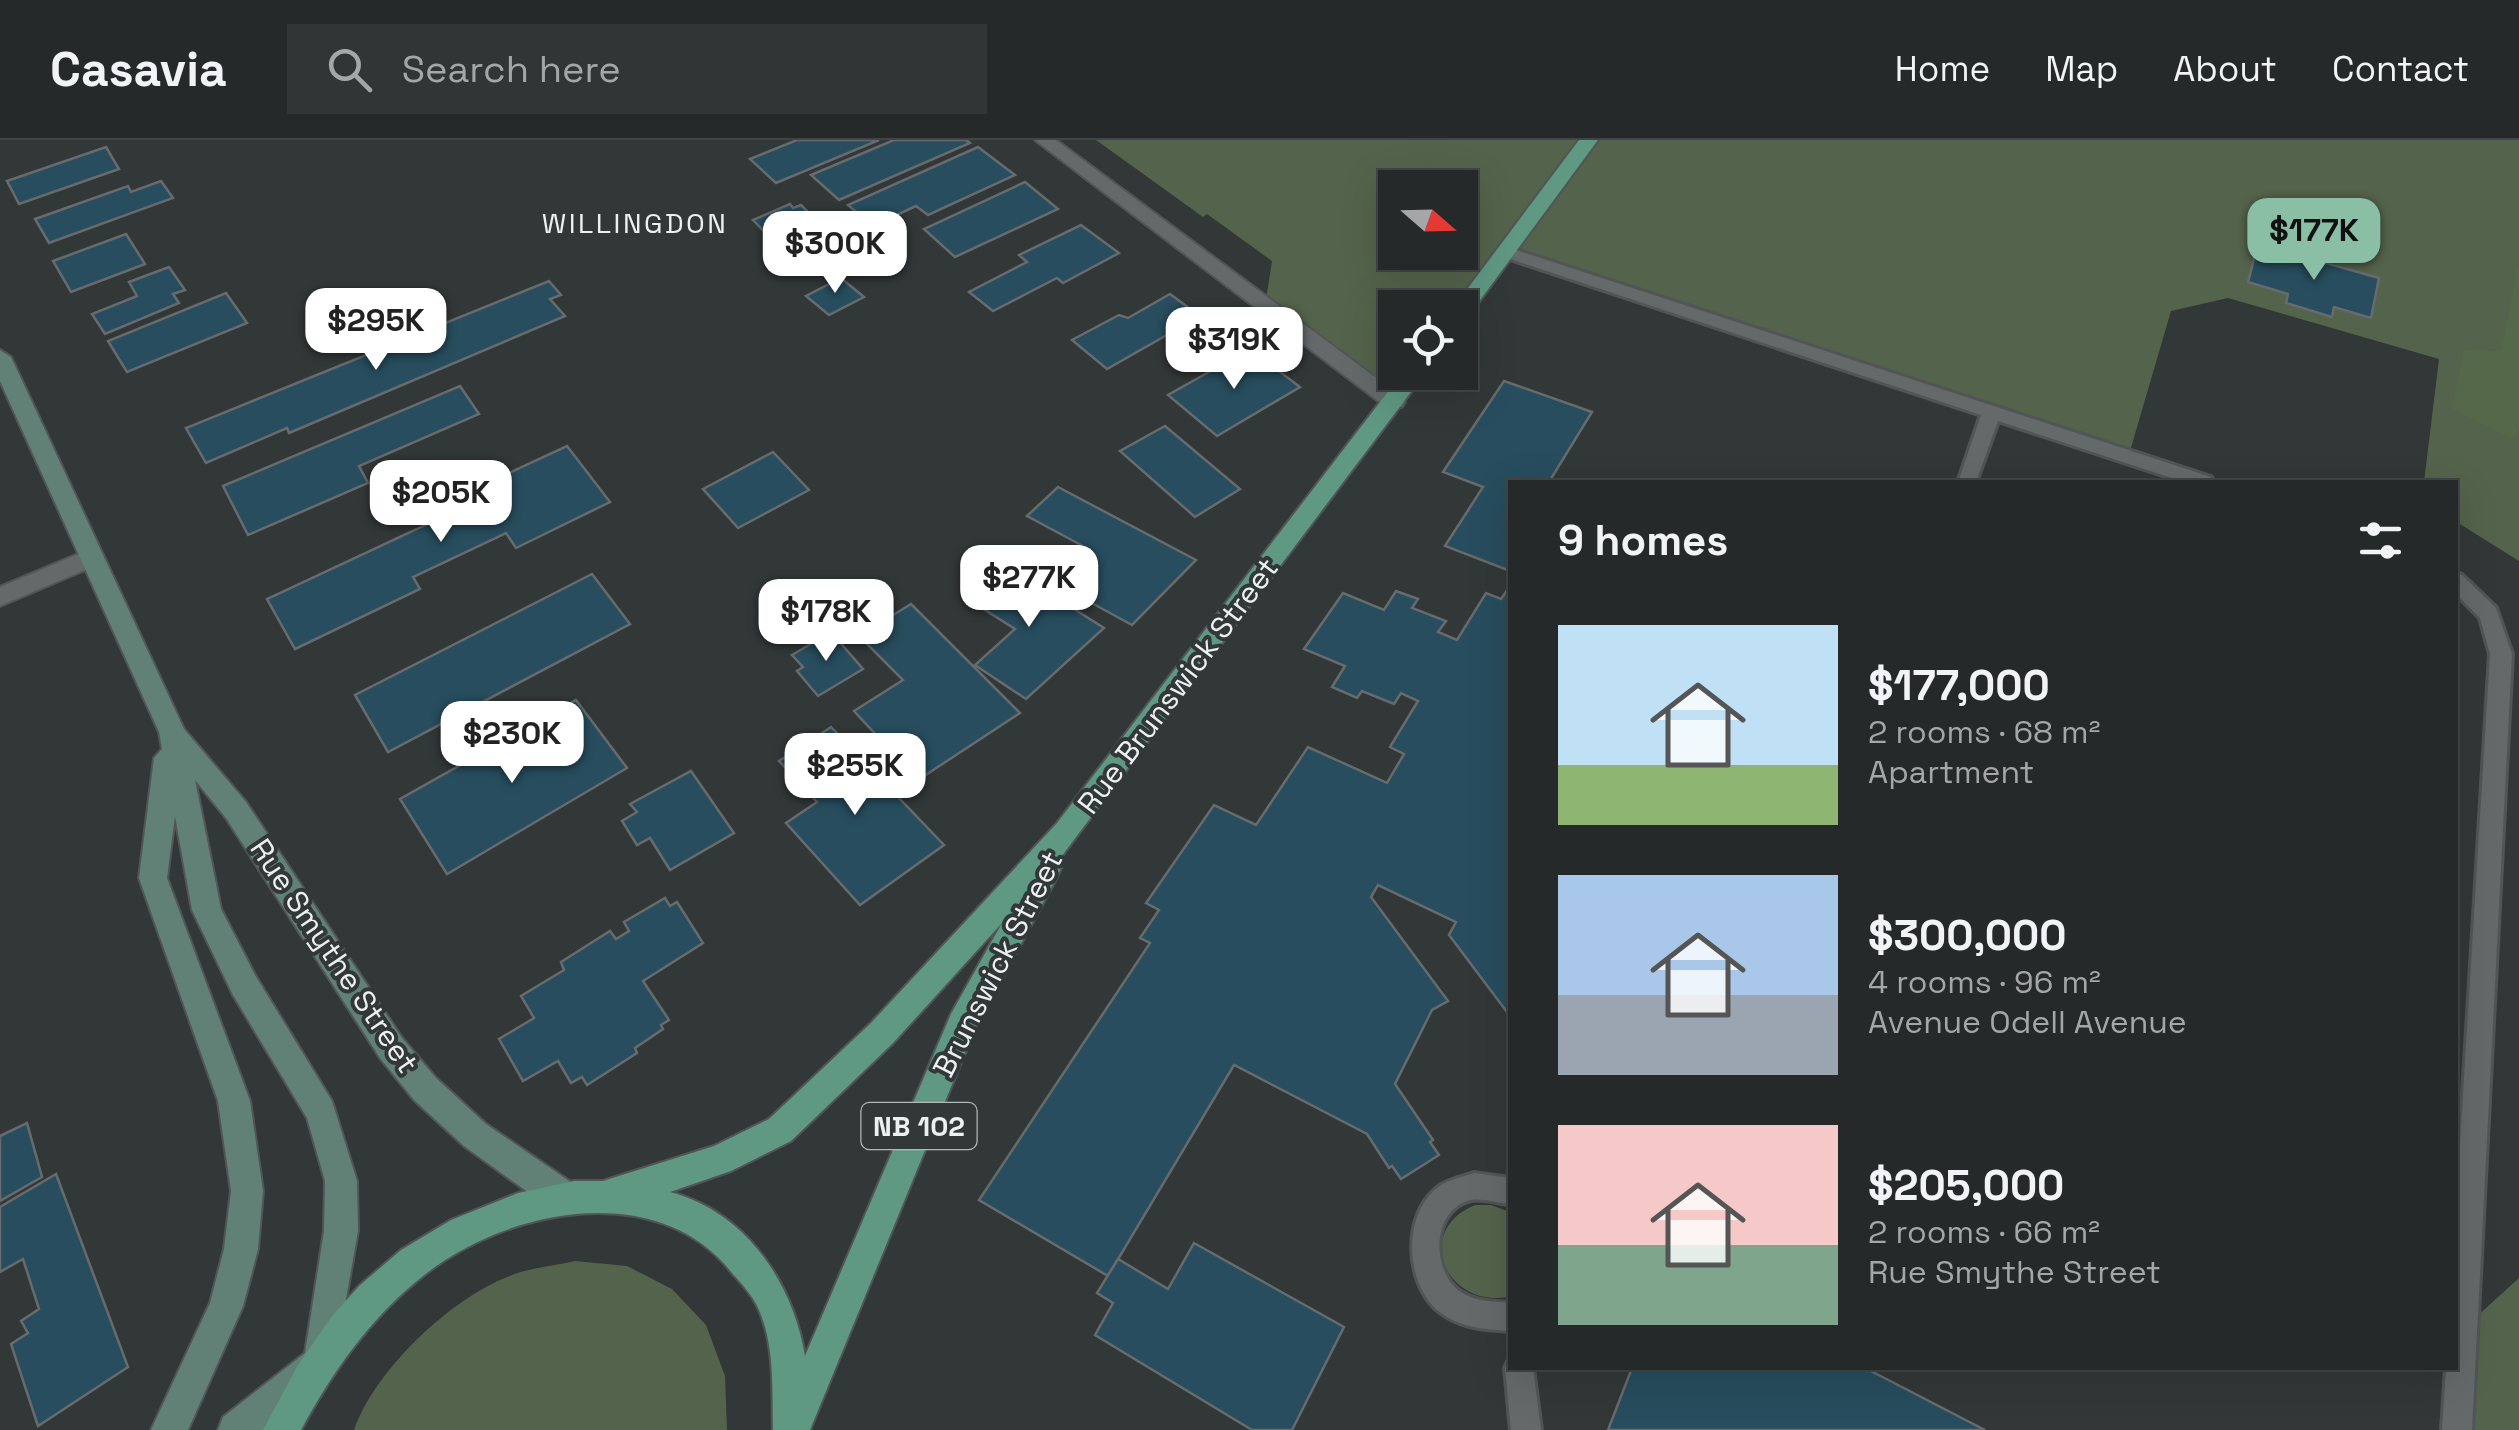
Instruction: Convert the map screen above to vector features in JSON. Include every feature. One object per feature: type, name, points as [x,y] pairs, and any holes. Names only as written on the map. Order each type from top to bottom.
[{"type":"main road","points":[[1478,290],[1590,140]]},
{"type":"main road","name":"Rue Smythe Street","points":[[0,357],[172,732],[207,910],[244,985],[321,1112],[341,1181],[341,1231],[319,1360]]},
{"type":"main road","name":"NB 102","points":[[1394,402],[1402,390]]},
{"type":"main road","name":"Rue Brunswick Street","points":[[612,1194],[720,1160],[780,1130],[882,1033],[1067,831],[1394,402]]},
{"type":"main road","points":[[169,1430],[226,1306],[242,1249],[247,1191],[234,1100],[153,878],[172,732]]},
{"type":"main road","name":"Rue Smythe Street","points":[[172,732],[236,810],[402,1062],[444,1109],[564,1196]]},
{"type":"main road","name":"Brunswick Street","points":[[791,1430],[962,1024],[1067,831]]},
{"type":"main road","points":[[236,1430],[319,1360],[373,1296],[433,1248],[490,1217],[564,1196],[612,1194],[675,1207],[728,1239],[768,1290],[790,1355],[791,1430]]},
{"type":"main road","points":[[280,1430],[319,1360]]},
{"type":"street","points":[[1044,140],[1394,402]]},
{"type":"street","points":[[0,597],[90,558]]},
{"type":"lane","points":[[1507,252],[2198,480]]},
{"type":"lane","points":[[1968,480],[1990,413]]},
{"type":"lane","points":[[2456,1430],[2501,654],[2488,614],[2458,583]]},
{"type":"lane","points":[[1508,1191],[1474,1185],[1455,1191],[1439,1204],[1422,1240],[1429,1272],[1448,1302],[1468,1314],[1491,1320],[1508,1317]]},
{"type":"lane","points":[[1519,1370],[1526,1430]]},
{"type":"green space","points":[[1096,140],[2519,140],[2519,561],[2458,523],[2458,480],[2424,480],[2439,359],[2228,298],[2171,311],[2128,458],[1507,252],[1475,290],[1378,290],[1378,390],[1403,390],[1394,402],[1265,306],[1272,261]]},
{"type":"green space","points":[[2519,263],[2519,429],[2513,439],[2452,409],[2464,350],[2501,351]]},
{"type":"green space","points":[[1475,1205],[1508,1211],[1508,1297],[1486,1297],[1468,1291],[1454,1280],[1441,1248],[1445,1232],[1456,1217]]},
{"type":"green space","points":[[575,1261],[627,1266],[672,1289],[706,1325],[725,1376],[727,1430],[354,1430],[380,1382],[446,1314],[496,1282],[527,1270]]},
{"type":"green space","points":[[2519,1278],[2519,1430],[2457,1430],[2464,1328]]},
{"type":"building","points":[[797,140],[879,140],[776,183],[750,159]]},
{"type":"building","points":[[894,140],[970,143],[839,200],[811,175]]},
{"type":"building","points":[[106,147],[119,169],[19,204],[7,181]]},
{"type":"building","points":[[978,147],[1015,175],[928,215],[916,206],[873,226],[848,205]]},
{"type":"building","points":[[161,181],[173,198],[49,243],[35,219],[128,186],[131,192]]},
{"type":"building","points":[[1025,182],[1058,209],[955,257],[924,229]]},
{"type":"building","points":[[790,204],[793,208],[801,205],[818,222],[773,241],[753,220]]},
{"type":"building","points":[[2317,209],[2365,238],[2330,254],[2283,226]]},
{"type":"building","points":[[1081,225],[1119,253],[1063,283],[1057,278],[993,311],[969,292],[1027,262],[1019,255]]},
{"type":"building","points":[[126,234],[145,264],[71,292],[53,261]]},
{"type":"building","points":[[2258,244],[2379,278],[2371,318],[2334,307],[2332,317],[2286,303],[2288,294],[2248,282]]},
{"type":"building","points":[[169,267],[185,290],[173,294],[179,303],[105,334],[92,314],[137,296],[129,282]]},
{"type":"building","points":[[841,278],[864,297],[829,315],[806,296]]},
{"type":"building","points":[[549,281],[561,295],[550,299],[565,316],[289,433],[287,428],[206,463],[186,428]]},
{"type":"building","points":[[226,293],[247,323],[127,372],[108,341]]},
{"type":"building","points":[[1170,294],[1200,316],[1107,369],[1072,340],[1119,315],[1128,318]]},
{"type":"building","points":[[1250,349],[1300,387],[1217,436],[1168,395]]},
{"type":"building","points":[[1504,381],[1592,412],[1550,480],[1508,480],[1508,570],[1445,546],[1483,487],[1443,472]]},
{"type":"building","points":[[460,386],[479,414],[359,466],[368,483],[248,535],[223,486]]},
{"type":"building","points":[[1165,426],[1240,489],[1195,517],[1120,451]]},
{"type":"building","points":[[567,446],[610,502],[516,548],[506,533],[413,577],[420,589],[295,649],[267,599],[466,506],[459,496]]},
{"type":"building","points":[[773,452],[809,490],[738,528],[703,489]]},
{"type":"building","points":[[1058,487],[1196,560],[1132,625],[1046,578],[1081,545],[1027,516]]},
{"type":"building","points":[[1001,563],[1104,628],[1026,699],[975,665],[1015,629],[963,596]]},
{"type":"building","points":[[592,574],[630,624],[388,752],[355,695]]},
{"type":"building","points":[[1508,589],[1508,1013],[1449,935],[1456,922],[1378,885],[1371,897],[1448,1001],[1432,1010],[1395,1084],[1439,1155],[1401,1179],[1367,1134],[1234,1065],[1108,1276],[979,1200],[1150,943],[1140,938],[1159,910],[1146,903],[1214,805],[1256,825],[1308,747],[1387,783],[1404,754],[1390,747],[1418,701],[1401,693],[1394,704],[1362,691],[1357,698],[1332,687],[1345,666],[1304,649],[1343,593],[1384,610],[1396,591],[1418,599],[1412,608],[1446,621],[1438,632],[1457,640],[1486,593],[1501,599]]},
{"type":"building","points":[[911,604],[1020,713],[918,780],[854,711],[903,680],[859,636]]},
{"type":"building","points":[[831,632],[863,669],[818,696],[797,671],[803,667],[792,655]]},
{"type":"building","points":[[576,700],[627,768],[447,874],[400,799]]},
{"type":"building","points":[[831,727],[944,845],[860,905],[786,823],[817,802],[779,761]]},
{"type":"building","points":[[691,771],[734,833],[670,870],[650,838],[637,845],[622,821],[637,812],[630,804]]},
{"type":"building","points":[[665,898],[670,906],[677,902],[703,943],[643,981],[669,1020],[661,1025],[663,1029],[635,1048],[637,1053],[587,1085],[582,1077],[571,1083],[558,1061],[523,1081],[499,1039],[534,1018],[521,996],[564,970],[561,962],[610,931],[616,939],[629,931],[624,922]]},
{"type":"building","points":[[27,1123],[42,1177],[0,1201],[0,1136]]},
{"type":"building","points":[[56,1174],[128,1367],[38,1426],[11,1344],[28,1333],[21,1321],[39,1309],[23,1259],[0,1272],[0,1207]]},
{"type":"building","points":[[1194,1243],[1344,1327],[1292,1430],[1252,1430],[1095,1335],[1113,1303],[1097,1293],[1118,1259],[1168,1289]]},
{"type":"building","points":[[1631,1370],[1869,1370],[1985,1430],[1608,1430]]},
{"type":"district","name":"WILLINGDON","points":[[635,223]]}]
